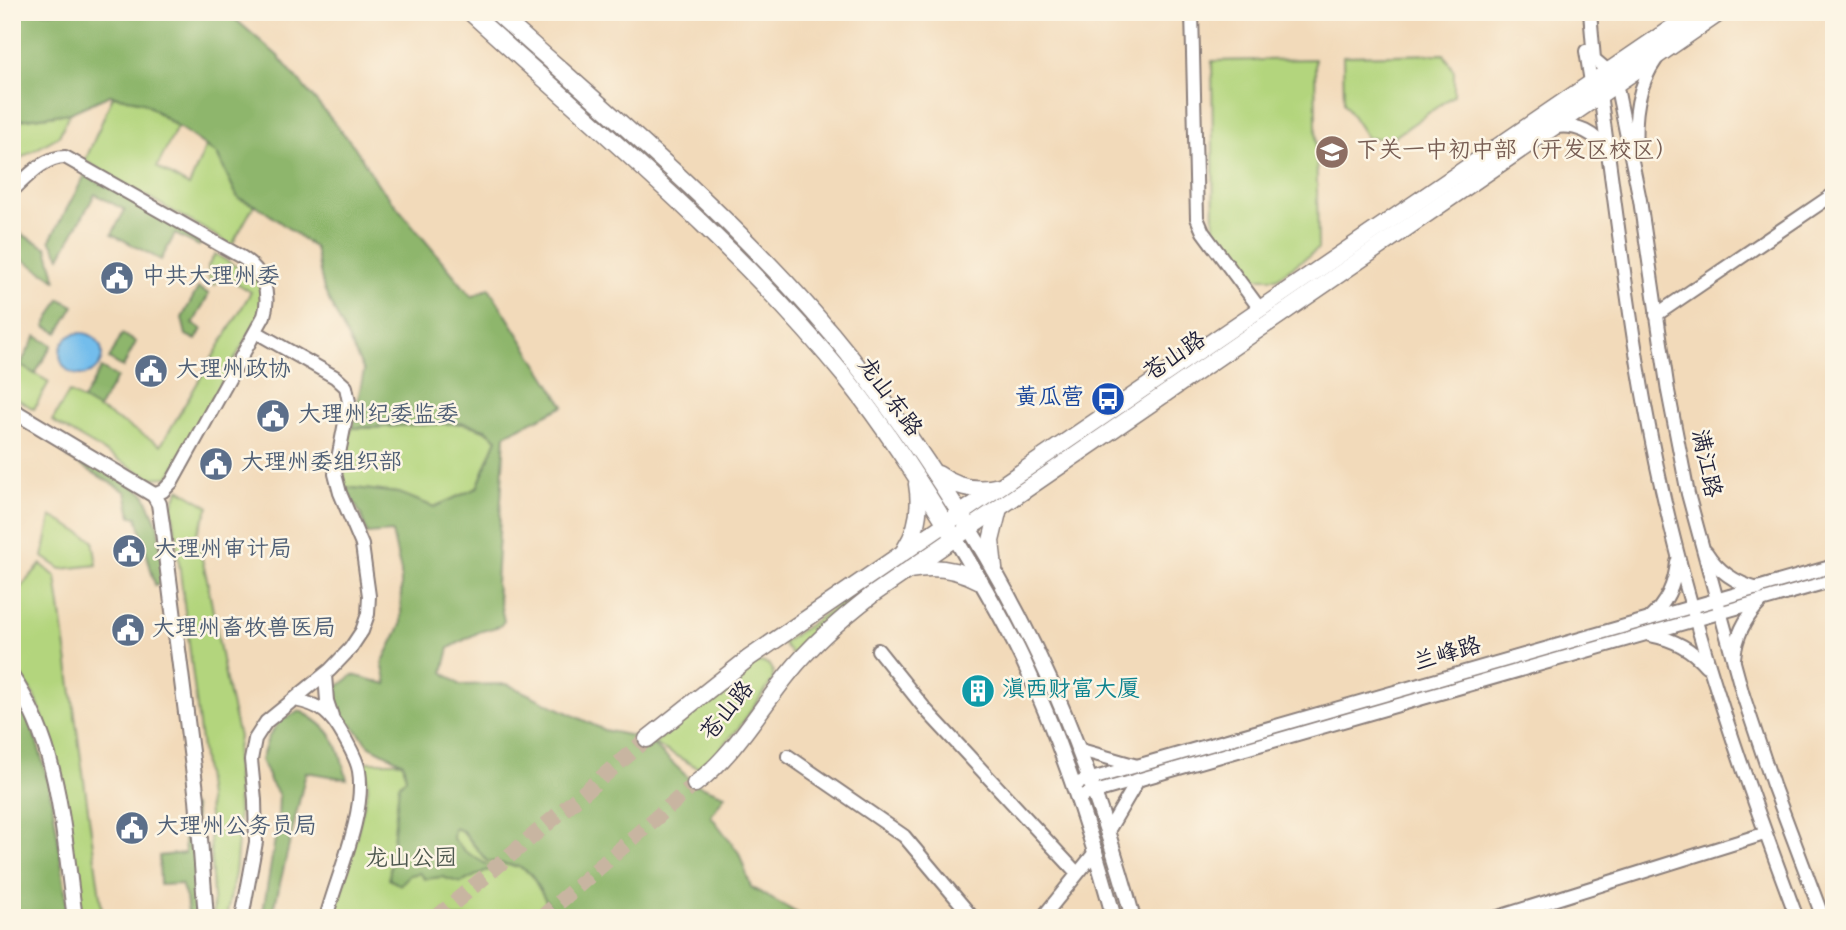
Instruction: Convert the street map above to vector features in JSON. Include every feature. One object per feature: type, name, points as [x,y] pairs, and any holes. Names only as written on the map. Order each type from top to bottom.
[{"type":"main road","name":"龙山东路","points":[[470,12],[677,199],[755,275],[847,380],[915,475],[950,531]]},
{"type":"main road","name":"龙山东路","points":[[496,12],[698,195],[768,263],[861,369],[898,418],[965,521]]},
{"type":"main road","name":"苍山路","points":[[647,739],[740,665],[901,555],[965,521],[1008,482],[1260,309],[1612,77],[1695,12]]},
{"type":"main road","name":"苍山路","points":[[1612,77],[1661,52],[1721,12]]},
{"type":"main road","name":"苍山路","points":[[965,521],[999,508],[1551,127],[1595,88]]},
{"type":"main road","points":[[933,470],[953,483],[968,488],[984,489],[1008,482]]},
{"type":"main road","points":[[901,555],[912,537],[918,518],[919,496],[915,475]]},
{"type":"main road","points":[[994,568],[991,541],[999,508]]},
{"type":"main road","name":"苍山路","points":[[695,784],[737,741],[790,671],[817,642],[860,604],[908,570],[950,531]]},
{"type":"main road","points":[[908,570],[943,568],[962,572],[980,581]]},
{"type":"street","points":[[1192,12],[1197,218],[1209,241],[1260,309]]},
{"type":"street","name":"满江路","points":[[1583,12],[1587,62],[1608,153],[1644,395],[1674,541],[1710,671],[1764,834],[1797,918]]},
{"type":"street","name":"满江路","points":[[1590,12],[1594,59],[1612,77],[1640,200],[1679,453],[1699,537],[1734,666],[1773,785],[1823,918]]},
{"type":"street","points":[[1640,200],[1636,114],[1644,79],[1661,52]]},
{"type":"street","points":[[1551,127],[1568,126],[1585,131],[1598,140],[1608,153]]},
{"type":"street","points":[[12,191],[36,169],[57,158],[65,157],[243,258],[258,270],[267,295],[264,316],[172,482],[154,495]]},
{"type":"street","points":[[1657,315],[1834,194]]},
{"type":"street","points":[[242,918],[256,842],[253,748],[259,731],[266,722],[325,675],[357,640],[365,626],[369,606],[362,545],[340,494],[335,474],[349,402],[348,391],[335,377],[256,332]]},
{"type":"street","points":[[12,410],[154,495],[161,515],[197,799],[206,918]]},
{"type":"street","name":"龙山东路","points":[[965,521],[994,568],[1038,651],[1081,750],[1133,918]]},
{"type":"street","name":"龙山东路","points":[[950,531],[980,581],[1034,685],[1076,790],[1114,918]]},
{"type":"street","points":[[1699,537],[1707,554],[1719,569],[1759,596],[1739,634],[1734,666]]},
{"type":"street","points":[[1674,541],[1677,561],[1674,582],[1648,628],[1686,648],[1710,671]]},
{"type":"street","name":"兰峰路","points":[[1759,596],[1834,566]]},
{"type":"street","name":"兰峰路","points":[[1076,790],[1137,766],[1759,596],[1834,580]]},
{"type":"street","name":"兰峰路","points":[[1093,785],[1138,780],[1648,628]]},
{"type":"street","points":[[878,650],[926,710],[1077,873]]},
{"type":"street","points":[[325,675],[331,716],[356,760],[360,787],[349,844],[326,918]]},
{"type":"street","points":[[12,677],[41,728],[53,767],[75,918]]},
{"type":"street","points":[[295,700],[318,707],[331,716]]},
{"type":"street","points":[[1081,750],[1137,766]]},
{"type":"street","points":[[788,757],[904,835],[974,918]]},
{"type":"street","points":[[1108,831],[1138,780]]},
{"type":"street","points":[[1495,918],[1764,834]]},
{"type":"street","points":[[1042,918],[1096,852]]},
{"type":"green space","points":[[15,12],[227,12],[278,56],[354,146],[378,184],[472,297],[489,288],[564,406],[505,435],[496,584],[504,621],[500,626],[479,632],[449,648],[443,672],[460,685],[507,684],[604,730],[647,739],[695,784],[725,795],[711,816],[739,853],[751,887],[806,918],[556,918],[531,874],[520,867],[487,861],[463,831],[454,828],[453,839],[466,852],[494,869],[461,883],[442,877],[425,879],[420,873],[410,875],[400,885],[389,879],[399,785],[406,778],[403,763],[370,746],[352,725],[342,721],[332,691],[353,675],[387,684],[382,663],[401,625],[401,572],[392,532],[367,534],[361,515],[345,487],[399,493],[434,507],[477,488],[497,439],[485,429],[464,423],[352,428],[364,371],[324,290],[315,248],[259,207],[238,198],[217,154],[143,102],[110,95],[70,113],[12,121],[12,15]]},
{"type":"green space","points":[[1444,54],[1454,71],[1454,95],[1393,138],[1367,138],[1344,103],[1343,56]]},
{"type":"green space","points":[[1315,59],[1318,249],[1277,278],[1247,278],[1214,230],[1212,61]]},
{"type":"green space","points":[[113,96],[143,102],[177,127],[157,167],[189,186],[206,146],[217,154],[238,198],[254,205],[232,245],[85,161]]},
{"type":"green space","points":[[70,113],[59,136],[12,163],[12,121]]},
{"type":"green space","points":[[85,175],[203,238],[199,246],[175,234],[161,260],[112,234],[125,210],[95,194],[60,257],[50,240]]},
{"type":"green space","points":[[12,229],[47,248],[56,280],[12,253]]},
{"type":"green space","points":[[215,254],[259,280],[265,305],[169,477],[150,478],[52,421],[69,392],[161,445],[251,292],[222,274],[215,285],[210,283],[208,266]]},
{"type":"green space","points":[[198,288],[209,294],[193,324],[202,329],[196,340],[186,335],[182,318]]},
{"type":"green space","points":[[60,299],[74,306],[58,333],[45,326]]},
{"type":"green space","points":[[122,334],[136,342],[123,367],[109,359]]},
{"type":"green space","points":[[36,336],[52,345],[35,374],[20,365]]},
{"type":"green space","points":[[12,361],[49,382],[34,409],[12,396]]},
{"type":"green space","points":[[101,368],[117,377],[98,409],[83,400]]},
{"type":"green space","points":[[436,423],[476,427],[497,439],[477,488],[434,507],[399,493],[345,487],[343,457],[352,428]]},
{"type":"green space","points":[[72,450],[144,493],[158,526],[164,583],[155,585],[137,517],[131,516],[126,492],[68,458]]},
{"type":"green space","points":[[179,489],[209,507],[196,535],[239,737],[236,755],[239,830],[235,873],[226,918],[214,918],[208,798],[172,506]]},
{"type":"green space","points":[[51,516],[93,540],[97,565],[61,569],[43,557]]},
{"type":"green space","points":[[902,560],[904,565],[792,655],[783,643]]},
{"type":"green space","points":[[41,564],[56,577],[103,918],[81,918],[64,801],[52,743],[36,699],[12,662],[12,591],[20,588]]},
{"type":"green space","points":[[753,664],[768,664],[773,671],[773,680],[738,729],[702,770],[654,744],[683,718]]},
{"type":"green space","points":[[12,692],[26,715],[45,770],[52,800],[69,918],[12,918]]},
{"type":"green space","points":[[300,711],[320,724],[333,738],[347,779],[306,772],[272,918],[262,918],[278,821],[279,795],[261,760],[268,738],[280,720]]},
{"type":"green space","name":"龙山公园","points":[[365,762],[403,762],[487,861],[520,867],[531,874],[556,918],[334,918],[368,788]]},
{"type":"green space","points":[[194,806],[201,918],[189,918],[181,884],[160,885],[159,856],[185,853],[182,807]]},
{"type":"water","points":[[81,333],[96,339],[102,354],[96,369],[81,375],[66,369],[60,354],[66,339]]},
{"type":"tunnel","points":[[436,918],[647,739]]},
{"type":"tunnel","points":[[541,918],[695,784]]},
{"type":"place","name":"下关一中初中部（开发区校区）","points":[[1332,152]]},
{"type":"place","name":"中共大理州委","points":[[117,278]]},
{"type":"place","name":"大理州政协","points":[[151,371]]},
{"type":"place","name":"黄瓜营","points":[[1108,399]]},
{"type":"place","name":"大理州纪委监委","points":[[273,416]]},
{"type":"place","name":"大理州委组织部","points":[[216,464]]},
{"type":"place","name":"大理州审计局","points":[[129,551]]},
{"type":"place","name":"大理州畜牧兽医局","points":[[128,630]]},
{"type":"place","name":"滇西财富大厦","points":[[978,691]]},
{"type":"place","name":"大理州公务员局","points":[[132,828]]}]
